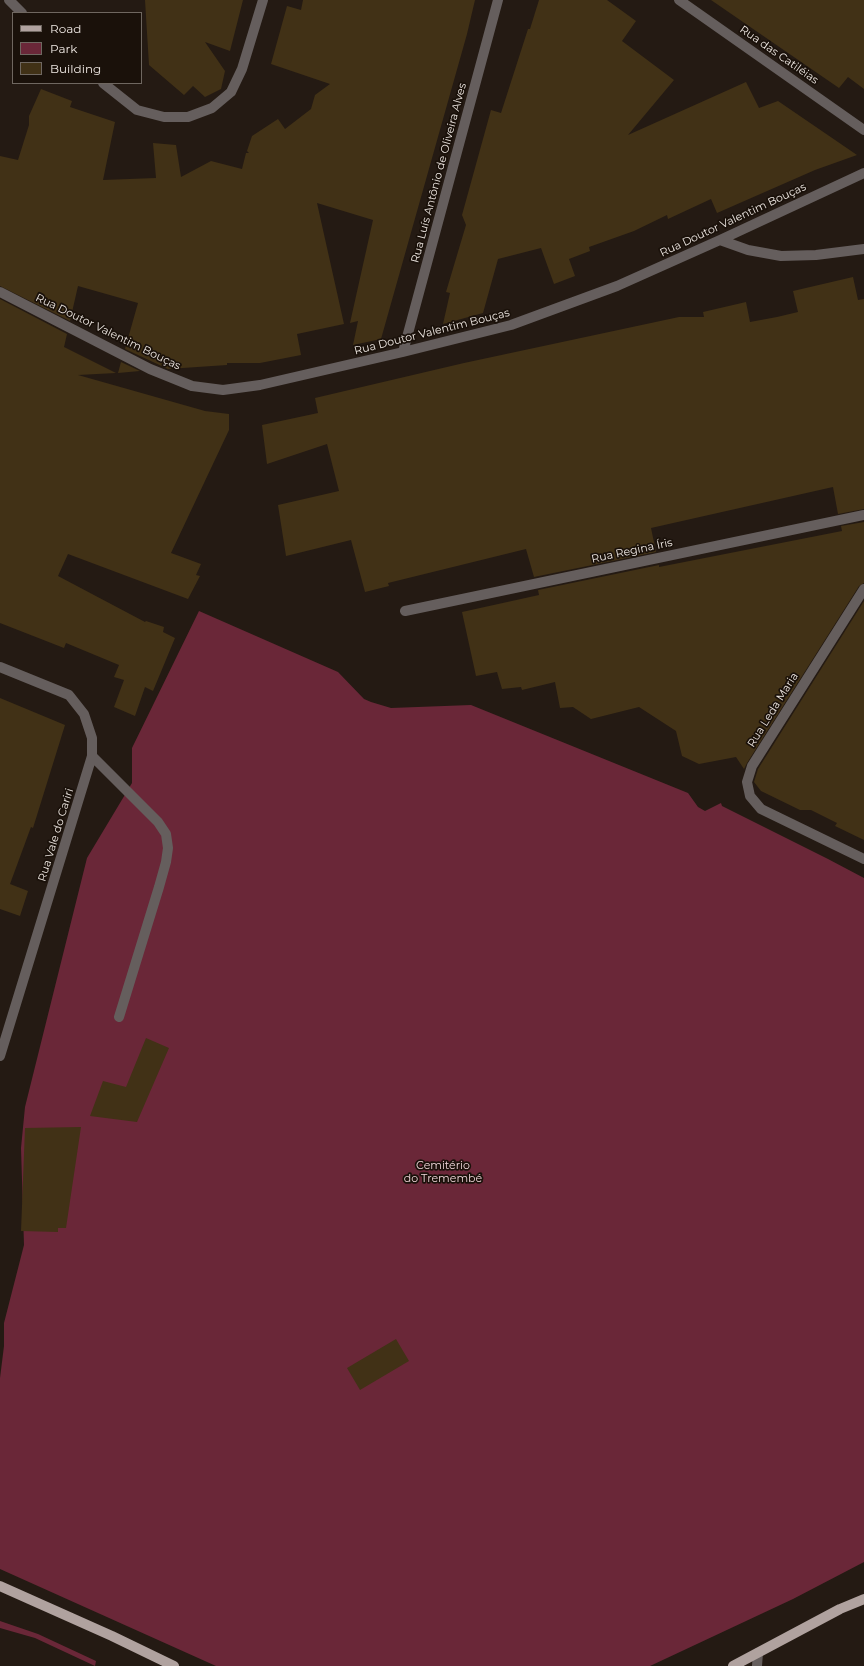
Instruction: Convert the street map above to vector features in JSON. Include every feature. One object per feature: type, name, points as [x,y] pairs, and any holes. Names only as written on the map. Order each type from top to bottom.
[{"type":"main road","points":[[0,1586],[112,1636],[174,1666]]},
{"type":"main road","points":[[733,1666],[840,1609],[864,1599]]},
{"type":"street","points":[[9,0],[21,12]]},
{"type":"street","points":[[104,84],[137,110],[164,118],[188,117],[212,108],[230,92],[242,69],[263,0]]},
{"type":"street","name":"Rua Luís Antônio de Oliveira Alves","points":[[403,352],[498,0]]},
{"type":"street","name":"Rua das Catiléias","points":[[680,0],[864,130]]},
{"type":"street","name":"Rua Doutor Valentim Bouças","points":[[0,292],[150,369],[192,386],[223,390],[260,385],[511,326],[617,286],[864,173]]},
{"type":"street","points":[[720,240],[748,250],[780,256],[816,255],[864,249]]},
{"type":"street","name":"Rua Regina Íris","points":[[405,611],[864,515]]},
{"type":"street","name":"Rua Leda Maria","points":[[864,589],[752,766],[747,782],[750,796],[761,809],[864,859]]},
{"type":"street","name":"Rua Vale do Cariri","points":[[0,667],[69,695],[84,714],[92,738],[92,756],[87,776],[0,1056]]},
{"type":"street","points":[[92,756],[158,822],[166,834],[168,848],[159,887],[119,1017]]},
{"type":"street","points":[[757,1666],[758,1653]]},
{"type":"green space","name":"Cemitério do Tremembé","points":[[199,611],[338,672],[364,699],[371,702],[391,708],[471,705],[688,793],[698,807],[705,811],[721,803],[722,806],[864,878],[864,1562],[793,1599],[650,1666],[216,1666],[0,1569],[0,1378],[4,1346],[4,1323],[24,1245],[21,1148],[25,1107],[87,858],[132,783],[132,748]]},
{"type":"green space","points":[[0,1621],[38,1634],[96,1661],[95,1666],[35,1638],[0,1628]]},
{"type":"building","points":[[145,0],[243,0],[230,51],[205,42],[225,71],[221,89],[205,97],[193,86],[184,95],[149,65]]},
{"type":"building","points":[[303,0],[475,0],[467,34],[381,339],[353,345],[358,321],[350,323],[373,220],[317,203],[344,324],[297,334],[301,355],[260,363],[227,363],[227,365],[168,369],[125,349],[138,303],[78,286],[70,321],[0,286],[0,156],[18,160],[29,125],[29,116],[41,89],[72,101],[70,107],[115,122],[103,180],[156,178],[153,143],[176,145],[181,177],[211,161],[242,169],[246,153],[249,153],[247,151],[252,136],[278,119],[285,129],[311,109],[315,95],[330,84],[271,64],[287,6],[301,10]]},
{"type":"building","points":[[539,0],[607,0],[636,21],[622,41],[674,80],[628,135],[746,82],[759,108],[778,101],[857,155],[815,170],[717,213],[711,199],[668,219],[667,215],[634,231],[589,247],[590,251],[569,259],[575,276],[554,284],[541,248],[498,259],[483,313],[443,324],[450,293],[446,292],[466,225],[462,215],[491,110],[501,113]]},
{"type":"building","points":[[711,0],[864,0],[864,89],[848,77],[839,88]]},
{"type":"building","points":[[853,277],[858,300],[864,299],[864,509],[838,514],[833,487],[651,528],[656,552],[534,577],[526,549],[388,583],[389,586],[365,592],[351,540],[286,556],[278,505],[339,491],[327,444],[267,464],[262,425],[318,413],[315,398],[464,363],[679,317],[704,317],[703,312],[746,302],[750,322],[777,317],[798,312],[793,291]]},
{"type":"building","points":[[0,299],[67,334],[64,347],[116,373],[78,375],[205,411],[229,414],[229,430],[171,553],[201,564],[196,575],[200,576],[188,599],[68,554],[58,576],[145,622],[146,621],[164,627],[163,632],[175,638],[153,691],[145,687],[135,716],[114,707],[124,680],[114,677],[119,665],[66,643],[64,648],[0,623]]},
{"type":"building","points":[[121,362],[140,371],[118,373]]},
{"type":"building","points":[[864,522],[864,583],[859,586],[744,769],[736,757],[699,764],[682,756],[676,731],[639,707],[591,719],[573,707],[560,708],[555,682],[522,690],[521,687],[502,689],[497,672],[476,676],[462,612],[539,595],[538,590],[659,565],[659,567],[842,531],[841,526]]},
{"type":"building","points":[[864,601],[864,840],[835,826],[837,823],[811,810],[800,810],[761,791],[754,782],[758,769]]},
{"type":"building","points":[[0,698],[65,725],[33,828],[31,827],[10,884],[28,891],[20,916],[0,909]]},
{"type":"building","points":[[146,1038],[169,1048],[137,1122],[90,1116],[103,1081],[126,1087]]},
{"type":"building","points":[[81,1127],[66,1228],[58,1228],[58,1232],[21,1231],[25,1128]]},
{"type":"building","points":[[396,1339],[409,1361],[360,1390],[347,1368]]}]
